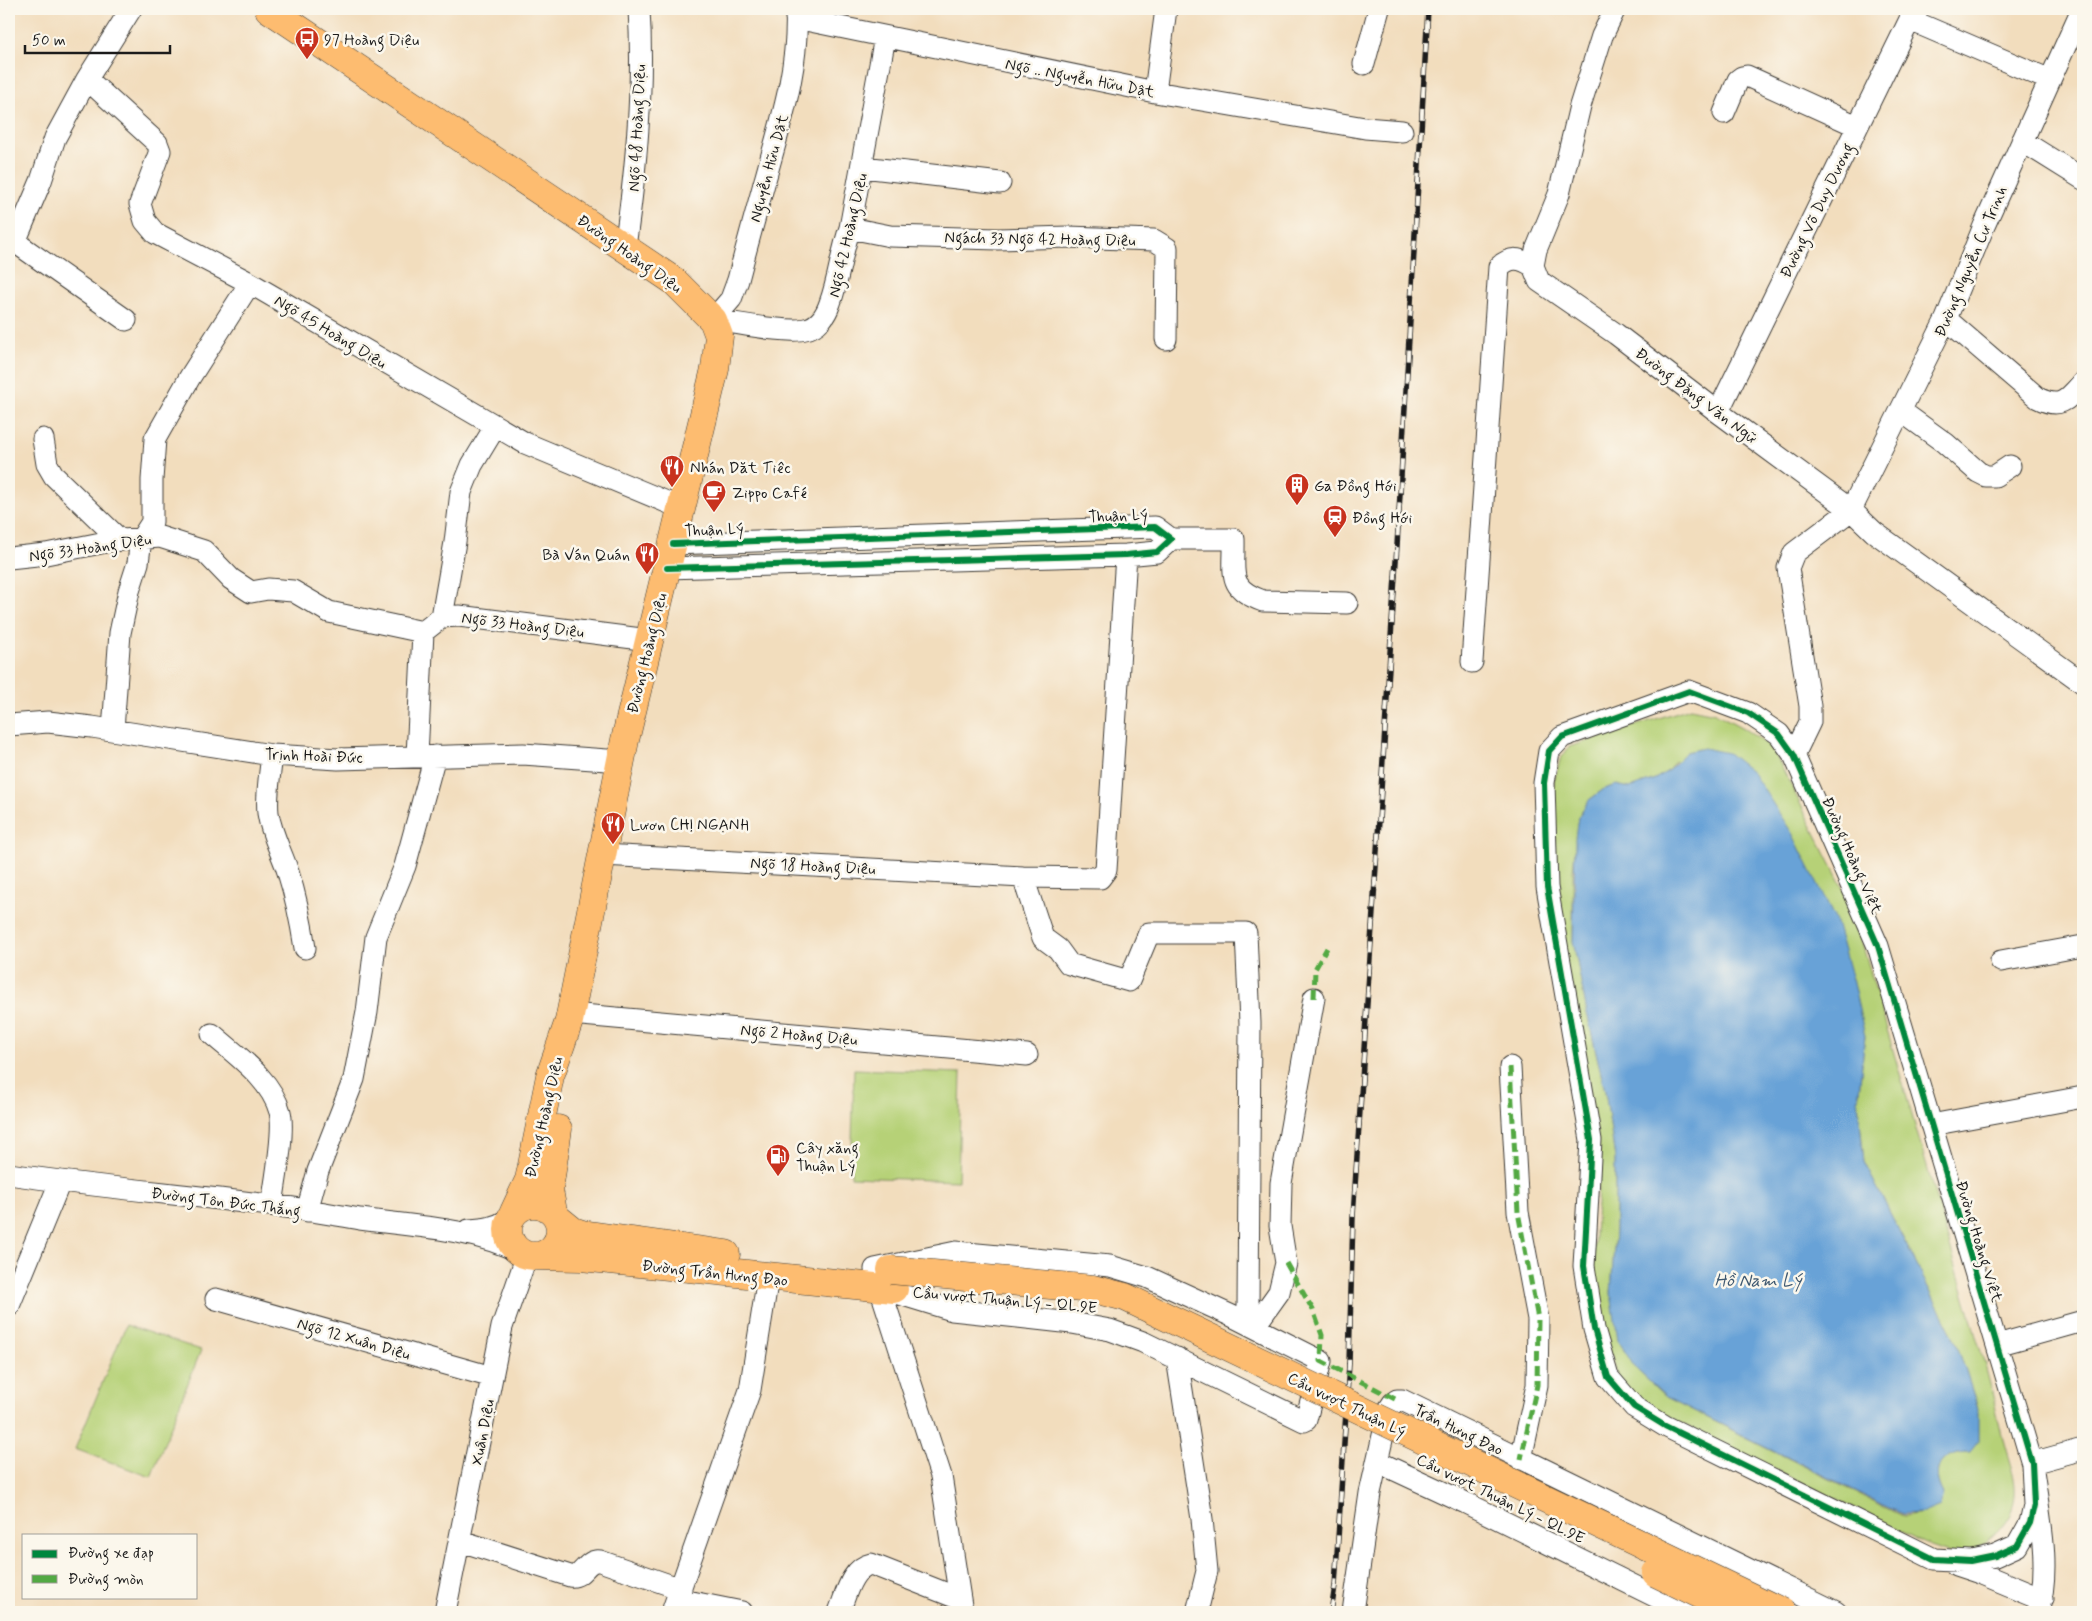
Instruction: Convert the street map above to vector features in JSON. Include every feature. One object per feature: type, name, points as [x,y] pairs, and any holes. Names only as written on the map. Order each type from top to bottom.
[{"type":"main road","name":"Đường Hoàng Diệu","points":[[269,9],[674,281],[713,320],[719,336],[719,346],[682,508],[621,761],[570,1017],[566,1080],[549,1190],[555,1215]]},
{"type":"main road","name":"Đường Hoàng Diệu","points":[[512,1216],[529,1180],[550,1076],[570,1017]]},
{"type":"main road","points":[[555,1215],[560,1235],[557,1242],[545,1254],[527,1254],[512,1246],[507,1228],[512,1216],[522,1206],[538,1204],[555,1215],[573,1231],[593,1236],[885,1279]]},
{"type":"main road","name":"Đường Trần Hưng Đạo","points":[[527,1254],[581,1257],[768,1277],[885,1279]]},
{"type":"main road","name":"Cầu vượt Thuận Lý - QL.9E","points":[[885,1279],[1099,1306],[1115,1311],[1736,1612]]},
{"type":"main road","name":"Cầu vượt Thuận Lý","points":[[885,1279],[1093,1289],[1125,1296],[1782,1612]]},
{"type":"street","points":[[126,320],[12,243],[40,182],[55,138],[87,79],[131,9]]},
{"type":"street","name":"Ngõ 48 Hoàng Diệu","points":[[625,247],[632,198],[639,98],[641,40],[639,9]]},
{"type":"street","points":[[1155,92],[1166,9]]},
{"type":"street","points":[[1364,64],[1379,9]]},
{"type":"street","points":[[1472,662],[1500,267],[1507,260],[1515,258],[1533,266],[1536,250],[1548,225],[1559,194],[1580,106],[1602,36],[1615,9]]},
{"type":"street","name":"Đường Nguyễn Cư Trinh","points":[[1851,510],[1946,319],[1984,226],[2082,9]]},
{"type":"street","name":"Ngõ .. Nguyễn Hữu Dật","points":[[796,14],[885,37],[1155,92],[1364,128],[1402,131]]},
{"type":"street","name":"Nguyễn Hữu Dật","points":[[713,320],[731,299],[740,271],[794,69],[796,14]]},
{"type":"street","points":[[1912,14],[2050,80]]},
{"type":"street","name":"Đường Võ Duy Dương","points":[[1718,412],[1912,14]]},
{"type":"street","name":"Ngõ 42 Hoàng Diệu","points":[[713,320],[792,330],[806,329],[823,318],[830,303],[850,228],[863,167],[885,37]]},
{"type":"street","points":[[1724,113],[1738,80],[1747,76],[1856,126]]},
{"type":"street","name":"Ngõ 45 Hoàng Diệu","points":[[87,79],[157,143],[160,151],[140,204],[145,221],[156,233],[250,283],[525,443],[682,508]]},
{"type":"street","points":[[2022,141],[2083,179]]},
{"type":"street","points":[[863,167],[1000,183]]},
{"type":"street","name":"Ngách 33 Ngõ 42 Hoàng Diệu","points":[[850,228],[890,236],[998,239],[1068,236],[1154,240],[1167,248],[1168,256],[1166,339]]},
{"type":"street","name":"Đường Đặng Văn Ngữ","points":[[1533,266],[1539,281],[1616,334],[1851,510],[1874,532],[2083,683]]},
{"type":"street","points":[[113,730],[120,633],[129,591],[138,563],[141,539],[152,522],[152,480],[155,439],[190,377],[250,283]]},
{"type":"street","points":[[1946,319],[2038,398],[2048,404],[2057,404],[2068,399],[2083,382]]},
{"type":"street","points":[[1901,411],[1945,443],[1978,472],[1986,476],[1995,476],[2010,466]]},
{"type":"street","points":[[442,617],[455,542],[461,492],[472,465],[495,427]]},
{"type":"street","points":[[43,439],[47,464],[54,476],[120,540]]},
{"type":"street","points":[[1794,755],[1810,722],[1810,706],[1788,568],[1794,553],[1851,510]]},
{"type":"street","name":"Thuận Lý","points":[[670,556],[1155,527],[1171,539]]},
{"type":"street","name":"Ngõ 33 Hoàng Diệu","points":[[9,558],[46,554],[120,540],[160,537],[204,551],[231,579],[251,592],[268,589],[293,591],[329,612],[423,632],[442,617],[459,616],[650,640]]},
{"type":"street","points":[[670,556],[1126,555],[1157,552],[1171,539],[1234,539],[1235,583],[1240,589],[1254,598],[1263,601],[1347,603]]},
{"type":"street","name":"Ngõ 18 Hoàng Diệu","points":[[602,854],[1023,878],[1100,878],[1106,870],[1126,555]]},
{"type":"street","points":[[308,1211],[318,1171],[354,1079],[367,1012],[376,937],[405,866],[426,756],[423,632]]},
{"type":"street","name":"Đường Hoàng Việt","points":[[1689,691],[1748,713],[1779,734],[1794,755],[1878,946],[1931,1125],[2032,1463],[2034,1505],[2030,1523],[2017,1546],[1995,1556],[1972,1561],[1934,1559],[1665,1426],[1634,1407],[1608,1377],[1594,1329],[1584,1266],[1590,1140],[1547,887],[1544,783],[1549,751],[1562,737],[1689,691]]},
{"type":"street","name":"Trịnh Hoài Đức","points":[[9,725],[48,722],[113,730],[272,755],[338,759],[523,754],[621,761]]},
{"type":"street","points":[[272,755],[268,814],[272,830],[289,873],[305,948]]},
{"type":"street","points":[[1023,878],[1043,938],[1058,949],[1069,964],[1129,981],[1149,933],[1246,933],[1250,1023],[1248,1324]]},
{"type":"street","points":[[2001,961],[2083,946]]},
{"type":"street","points":[[1248,1324],[1279,1292],[1286,1263],[1280,1226],[1281,1183],[1314,998]]},
{"type":"street","name":"Ngõ 2 Hoàng Diệu","points":[[570,1017],[1027,1056]]},
{"type":"street","points":[[212,1034],[249,1066],[264,1084],[280,1113],[281,1129],[272,1205]]},
{"type":"street","points":[[1510,1067],[1518,1212],[1538,1319],[1537,1385],[1521,1459]]},
{"type":"street","points":[[1931,1125],[2083,1097]]},
{"type":"street","name":"Đường Tôn Đức Thắng","points":[[9,1174],[60,1182],[272,1205],[443,1230]]},
{"type":"street","points":[[9,1306],[60,1182]]},
{"type":"street","points":[[443,1230],[487,1229],[498,1226],[512,1216]]},
{"type":"street","points":[[443,1230],[504,1244],[527,1254]]},
{"type":"street","points":[[956,1252],[1110,1266],[1147,1277],[1248,1324],[1321,1362],[1306,1421],[1143,1342],[1110,1330],[1072,1323],[952,1310],[885,1279],[956,1252]]},
{"type":"street","name":"Xuân Diệu","points":[[445,1612],[461,1541],[502,1327],[527,1254]]},
{"type":"street","points":[[677,1600],[750,1390],[768,1277]]},
{"type":"street","points":[[885,1279],[941,1476],[961,1606]]},
{"type":"street","name":"Ngõ 12 Xuân Diệu","points":[[216,1299],[492,1377]]},
{"type":"street","points":[[1997,1344],[2083,1322]]},
{"type":"street","points":[[1177,1358],[1202,1519],[1205,1554],[1206,1571],[1197,1612]]},
{"type":"street","name":"Trần Hưng Đạo","points":[[1378,1462],[1389,1409],[1397,1400],[1402,1400],[1836,1612]]},
{"type":"street","points":[[1934,1559],[1977,1572],[2040,1606],[2044,1569],[2032,1463],[2083,1449]]},
{"type":"street","points":[[1353,1612],[1370,1493],[1378,1462],[1687,1612]]},
{"type":"street","points":[[461,1541],[570,1576],[580,1574],[588,1563],[594,1560],[677,1600],[742,1612]]},
{"type":"street","points":[[838,1612],[856,1572],[864,1566],[871,1564],[961,1606]]},
{"type":"green space","points":[[1690,708],[1715,713],[1743,728],[1772,748],[1850,902],[1988,1376],[2014,1481],[2015,1498],[2010,1514],[1999,1529],[1977,1547],[1969,1551],[1957,1553],[1924,1543],[1676,1421],[1636,1398],[1618,1379],[1597,1314],[1593,1263],[1598,1190],[1556,911],[1554,781],[1560,760],[1569,747]],"holes":[[[1675,761],[1865,1036],[1858,1101],[1864,1162],[1957,1344],[1978,1409],[1970,1452],[1952,1455],[1940,1463],[1937,1476],[1943,1494],[1923,1513],[1903,1516],[1666,1397],[1635,1368],[1611,1294],[1615,1230],[1615,1158],[1605,1091],[1573,941],[1573,870],[1578,817],[1589,800],[1604,789],[1616,785],[1630,788],[1655,779],[1668,771]]]},
{"type":"green space","points":[[854,1069],[961,1073],[958,1181],[851,1177]]},
{"type":"green space","points":[[126,1325],[201,1350],[151,1477],[75,1449]]},
{"type":"water","name":"Hồ Nam Lý","points":[[1704,748],[1728,753],[1753,773],[1792,833],[1835,919],[1853,983],[1865,1036],[1858,1101],[1864,1162],[1957,1344],[1978,1409],[1978,1442],[1970,1452],[1952,1455],[1945,1458],[1941,1463],[1937,1476],[1943,1494],[1940,1506],[1923,1513],[1902,1514],[1666,1397],[1635,1368],[1618,1340],[1611,1294],[1615,1230],[1615,1158],[1605,1091],[1573,941],[1575,838],[1578,817],[1589,800],[1604,789],[1616,785],[1630,788],[1655,779],[1668,771],[1686,752]]},
{"type":"railway","points":[[1331,1612],[1335,1586],[1349,1364],[1353,1217],[1397,546],[1428,9]]},
{"type":"marked path","points":[[1314,998],[1315,969],[1327,948]]},
{"type":"marked path","points":[[1510,1067],[1518,1212],[1538,1319],[1537,1385],[1521,1459]]},
{"type":"marked path","points":[[1286,1263],[1313,1310],[1322,1335],[1321,1361],[1397,1400]]},
{"type":"cycle path","points":[[667,568],[1126,555],[1157,552],[1171,539],[1155,527],[673,544]]},
{"type":"cycle path","points":[[1689,691],[1748,713],[1779,734],[1794,755],[1878,946],[2032,1463],[2034,1505],[2030,1523],[2017,1546],[1995,1556],[1971,1561],[1934,1559],[1665,1426],[1634,1407],[1608,1377],[1594,1329],[1584,1266],[1591,1140],[1547,887],[1544,783],[1549,751],[1562,737],[1689,691]]},
{"type":"place","name":"97 Hoàng Diệu","points":[[307,60]]},
{"type":"place","name":"Nhán Dăt Tiêc","points":[[672,488]]},
{"type":"place","name":"Ga Đồng Hới","points":[[1297,506]]},
{"type":"place","name":"Zippo Café","points":[[714,513]]},
{"type":"place","name":"Đồng Hới","points":[[1335,538]]},
{"type":"place","name":"Bà Ván Quán","points":[[647,575]]},
{"type":"place","name":"Lươn CHỊ NGẠNH","points":[[613,845]]},
{"type":"place","name":"Cây xăng Thuận Lý","points":[[778,1177]]}]
